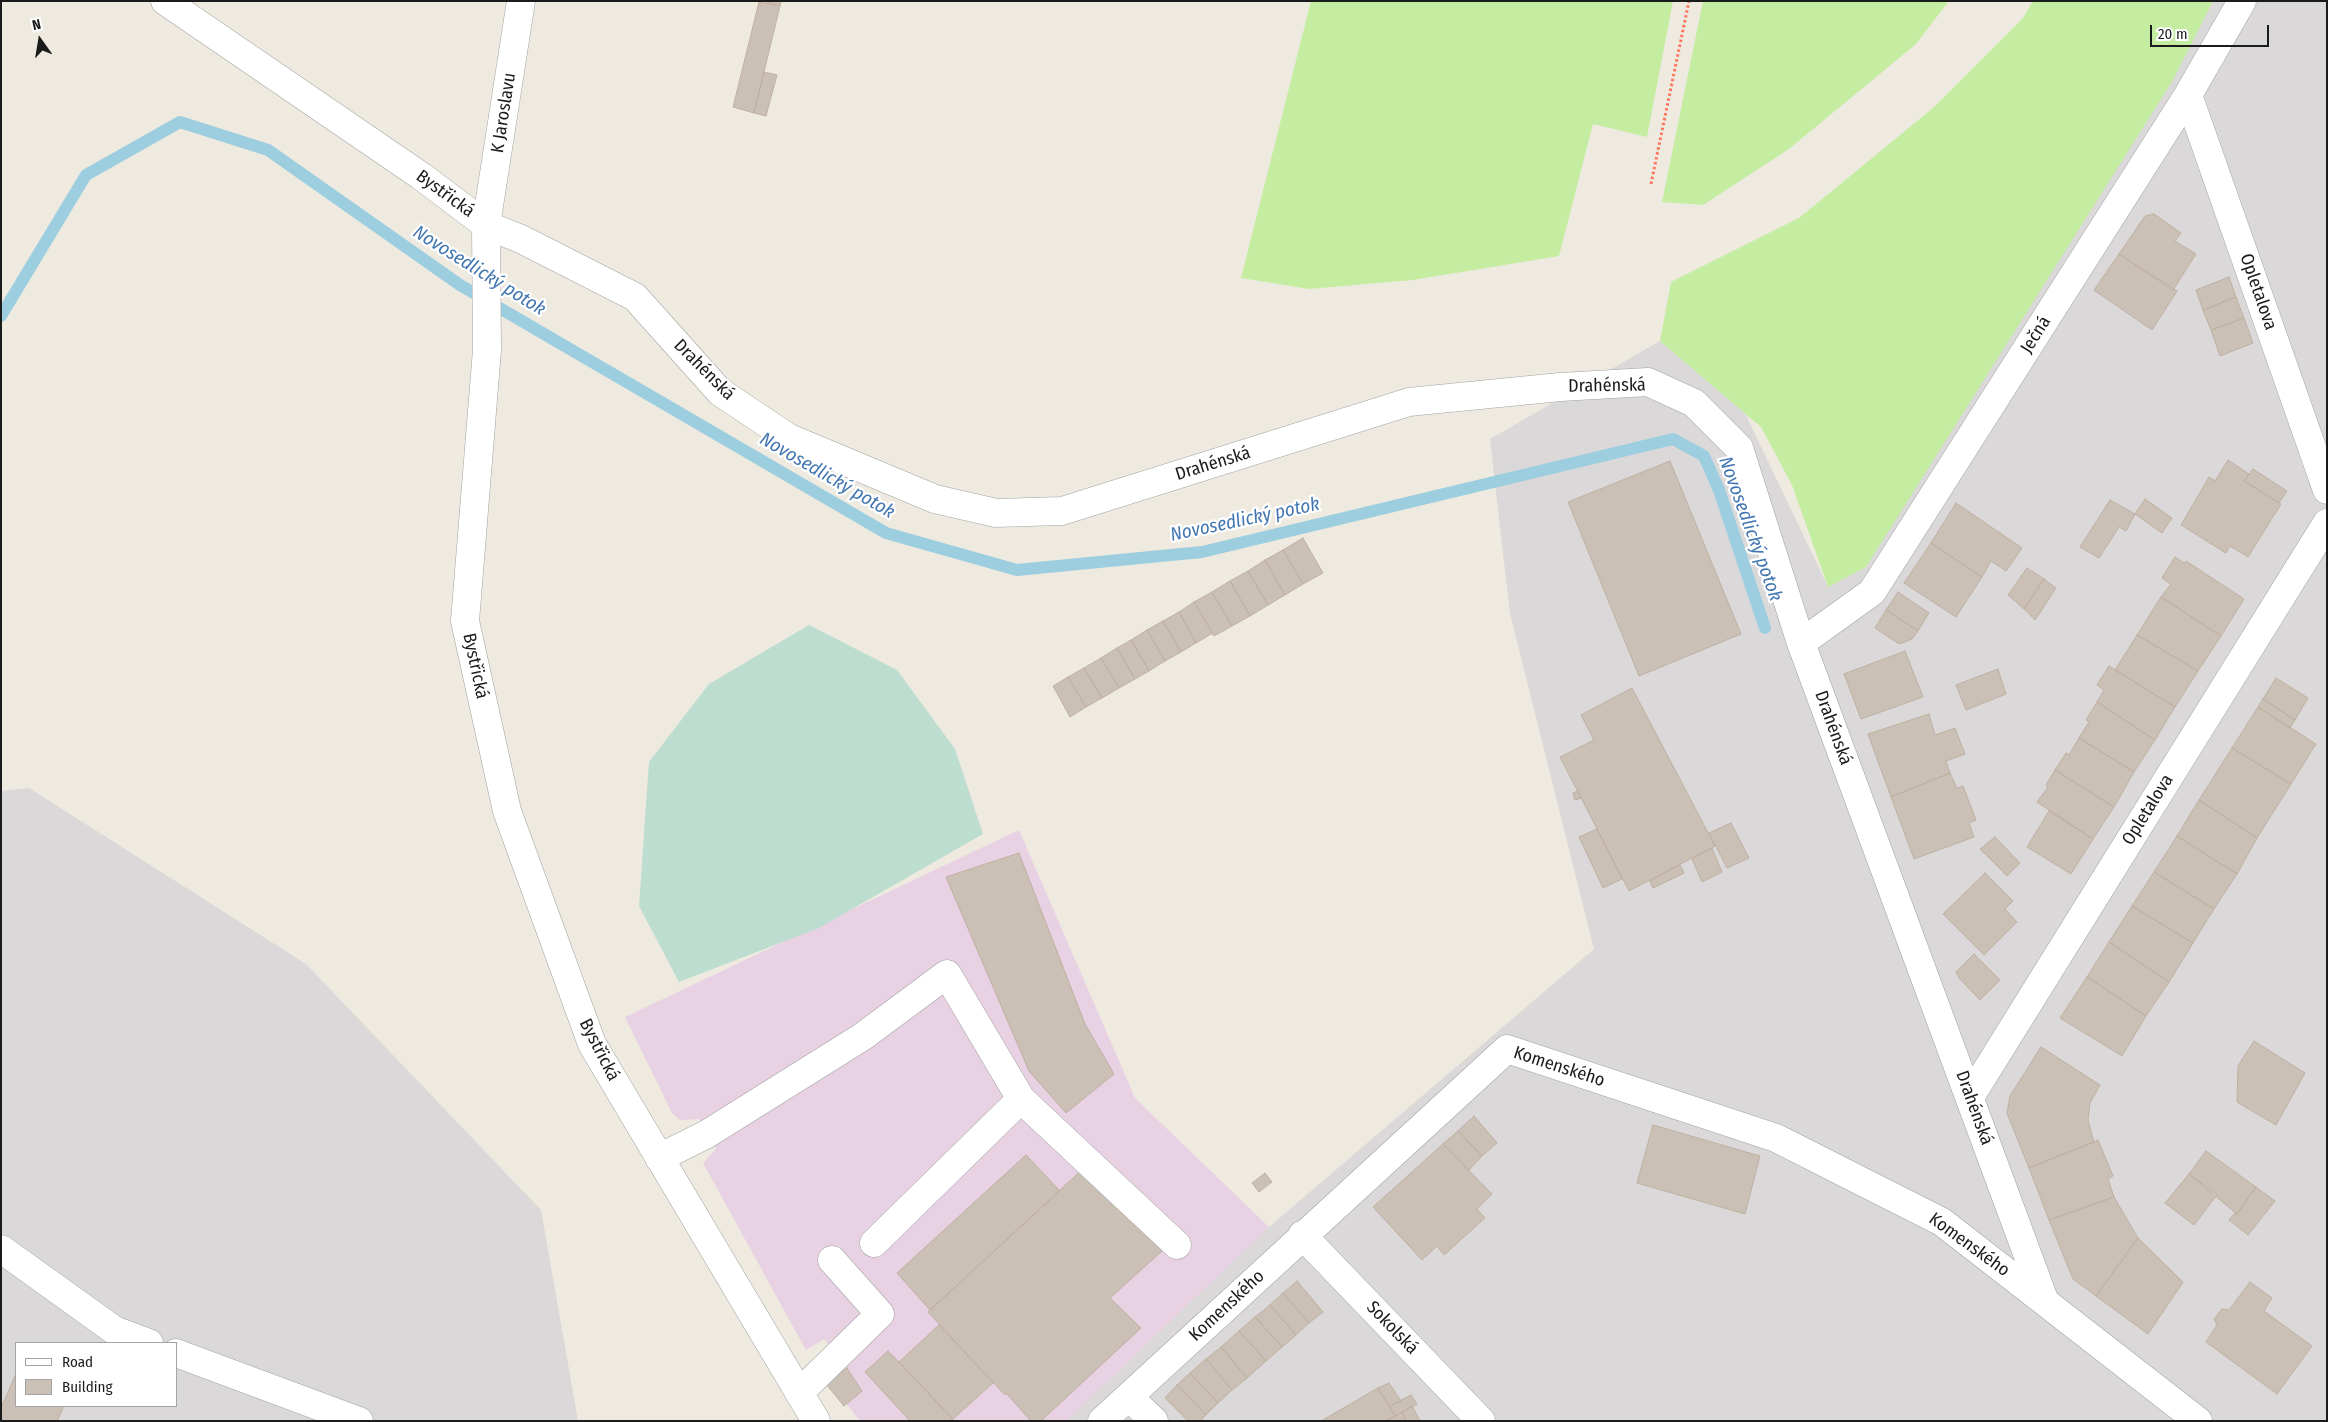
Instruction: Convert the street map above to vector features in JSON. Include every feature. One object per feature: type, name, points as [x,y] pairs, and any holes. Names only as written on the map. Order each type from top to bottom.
[{"type":"street","name":"Bystřická","points":[[165,1],[421,176],[486,225],[487,350],[465,621],[506,811],[592,1044],[816,1421]]},
{"type":"street","name":"K Jaroslavu","points":[[486,225],[521,1]]},
{"type":"street","name":"Ječná","points":[[1801,643],[1872,592],[2188,95],[2242,1]]},
{"type":"street","name":"Opletalova","points":[[2188,95],[2327,490]]},
{"type":"street","name":"Drahénská","points":[[486,225],[521,239],[635,297],[720,392],[789,438],[935,499],[996,513],[1062,511],[1409,402],[1560,387],[1648,382],[1694,403],[1739,448],[1801,643],[2045,1302]]},
{"type":"street","name":"Opletalova","points":[[1970,1097],[2327,523]]},
{"type":"street","points":[[659,1158],[707,1134],[862,1037],[947,974],[1021,1098],[1177,1245]]},
{"type":"street","name":"Komenského","points":[[1102,1421],[1302,1235],[1507,1049],[1776,1138],[1942,1222],[2045,1302]]},
{"type":"street","points":[[874,1243],[1021,1098]]},
{"type":"street","name":"Sokolská","points":[[1302,1235],[1481,1421]]},
{"type":"street","points":[[1,1249],[114,1330],[145,1342]]},
{"type":"street","points":[[799,1393],[880,1314],[832,1260]]},
{"type":"street","points":[[2045,1302],[2198,1421]]},
{"type":"street","points":[[178,1355],[358,1421]]},
{"type":"street","points":[[1129,1397],[1154,1421]]},
{"type":"path","points":[[1651,184],[1689,1]]},
{"type":"shaded area","points":[[2209,1],[2327,1],[2327,1421],[1066,1421],[1269,1227],[1594,949],[1510,614],[1490,439],[1660,341],[1745,413],[1828,587],[1866,567]]},
{"type":"shaded area","points":[[29,788],[306,964],[541,1210],[578,1421],[1,1421],[1,791]]},
{"type":"shaded area","points":[[1019,830],[1135,1098],[1269,1227],[1066,1421],[860,1421],[838,1393],[855,1378],[824,1339],[806,1350],[703,1163],[716,1149],[699,1119],[680,1120],[672,1113],[625,1017]]},
{"type":"green space","points":[[1311,1],[1673,1],[1647,137],[1593,124],[1559,256],[1413,280],[1309,289],[1241,278]]},
{"type":"green space","points":[[1703,1],[1949,1],[1916,44],[1789,149],[1703,205],[1662,202]]},
{"type":"green space","points":[[2033,1],[2213,1],[2173,80],[1866,567],[1828,587],[1792,485],[1761,427],[1660,341],[1671,282],[1799,218],[1933,108],[2023,18]]},
{"type":"green space","points":[[809,625],[897,670],[955,749],[983,834],[819,928],[679,982],[639,906],[649,762],[709,684]]},
{"type":"building","points":[[763,1],[781,1],[780,6]]},
{"type":"building","points":[[759,2],[780,6],[754,113],[733,107]]},
{"type":"building","points":[[764,72],[777,75],[766,116],[754,113]]},
{"type":"building","points":[[2154,214],[2181,233],[2175,241],[2196,254],[2173,290],[2119,254],[2145,216]]},
{"type":"building","points":[[2119,254],[2177,291],[2152,330],[2094,290]]},
{"type":"building","points":[[2229,277],[2236,297],[2203,310],[2196,290]]},
{"type":"building","points":[[2236,297],[2244,318],[2211,330],[2203,310]]},
{"type":"building","points":[[2244,318],[2253,343],[2220,356],[2211,330]]},
{"type":"building","points":[[2228,460],[2249,474],[2244,481],[2281,504],[2248,557],[2230,546],[2226,553],[2181,525],[2209,477],[2215,481]]},
{"type":"building","points":[[1670,461],[1741,634],[1639,676],[1568,502]]},
{"type":"building","points":[[2253,469],[2287,491],[2279,503],[2244,481]]},
{"type":"building","points":[[2145,499],[2172,518],[2162,533],[2135,514]]},
{"type":"building","points":[[2110,500],[2135,514],[2126,531],[2119,527],[2099,558],[2080,547]]},
{"type":"building","points":[[1956,503],[2022,548],[2006,571],[1991,561],[1982,577],[1931,543]]},
{"type":"building","points":[[1303,538],[1323,573],[1303,584],[1283,550]]},
{"type":"building","points":[[1931,543],[1982,577],[1956,617],[1904,583]]},
{"type":"building","points":[[1283,550],[1303,584],[1285,595],[1265,560]]},
{"type":"building","points":[[2175,557],[2184,563],[2186,561],[2244,599],[2221,636],[2161,597],[2171,584],[2162,578]]},
{"type":"building","points":[[1265,560],[1285,595],[1268,605],[1248,571]]},
{"type":"building","points":[[2027,568],[2044,579],[2024,609],[2008,595]]},
{"type":"building","points":[[1248,571],[1268,605],[1250,616],[1230,581]]},
{"type":"building","points":[[2044,579],[2056,588],[2035,620],[2024,609]]},
{"type":"building","points":[[1230,581],[1250,616],[1232,626],[1212,592]]},
{"type":"building","points":[[1212,592],[1232,626],[1214,636],[1194,602]]},
{"type":"building","points":[[1898,592],[1929,613],[1918,631],[1886,610]]},
{"type":"building","points":[[2161,597],[2221,636],[2198,671],[2137,635]]},
{"type":"building","points":[[1194,602],[1213,633],[1196,643],[1179,612]]},
{"type":"building","points":[[1886,610],[1918,631],[1912,639],[1899,644],[1875,628]]},
{"type":"building","points":[[1179,612],[1196,643],[1181,652],[1163,621]]},
{"type":"building","points":[[1163,621],[1181,652],[1165,661],[1147,630]]},
{"type":"building","points":[[1147,630],[1165,661],[1149,671],[1131,640]]},
{"type":"building","points":[[2137,635],[2198,671],[2175,707],[2115,670]]},
{"type":"building","points":[[1131,640],[1149,671],[1135,679],[1117,648]]},
{"type":"building","points":[[1117,648],[1135,679],[1119,688],[1101,658]]},
{"type":"building","points":[[1905,651],[1923,697],[1861,719],[1844,674]]},
{"type":"building","points":[[1101,658],[1119,688],[1102,698],[1084,668]]},
{"type":"building","points":[[2109,666],[2175,707],[2155,740],[2097,702],[2104,690],[2097,685]]},
{"type":"building","points":[[1084,668],[1102,698],[1086,707],[1068,677]]},
{"type":"building","points":[[1998,669],[2006,694],[1966,710],[1956,685]]},
{"type":"building","points":[[1068,677],[1086,707],[1070,717],[1053,686]]},
{"type":"building","points":[[2276,678],[2308,698],[2295,720],[2263,699]]},
{"type":"building","points":[[1632,688],[1715,846],[1629,891],[1560,757],[1594,740],[1581,715]]},
{"type":"building","points":[[2263,699],[2295,720],[2290,728],[2258,707]]},
{"type":"building","points":[[2097,702],[2155,740],[2134,772],[2079,738],[2089,722],[2086,720]]},
{"type":"building","points":[[2258,707],[2316,744],[2291,784],[2232,748]]},
{"type":"building","points":[[1929,714],[1935,735],[1955,728],[1965,754],[1946,761],[1950,773],[1891,797],[1868,734]]},
{"type":"building","points":[[2079,738],[2134,772],[2114,807],[2055,770],[2066,753],[2069,755]]},
{"type":"building","points":[[2232,748],[2291,784],[2257,838],[2199,800]]},
{"type":"building","points":[[2055,770],[2114,807],[2093,839],[2037,802],[2048,787],[2046,785]]},
{"type":"building","points":[[1950,773],[1957,788],[1963,786],[1976,820],[1969,823],[1974,837],[1914,859],[1891,797]]},
{"type":"building","points":[[1578,791],[1581,798],[1575,800],[1573,793]]},
{"type":"building","points":[[2199,800],[2257,838],[2237,874],[2177,836]]},
{"type":"building","points":[[2049,811],[2093,839],[2071,874],[2027,847]]},
{"type":"building","points":[[1731,823],[1749,858],[1727,868],[1709,833]]},
{"type":"building","points":[[1597,829],[1622,879],[1603,888],[1579,837]]},
{"type":"building","points":[[2177,836],[2237,874],[2214,909],[2154,872]]},
{"type":"building","points":[[1995,837],[2020,863],[2007,876],[1980,849]]},
{"type":"building","points":[[1712,848],[1722,872],[1702,882],[1692,859]]},
{"type":"building","points":[[1019,853],[1085,1024],[1114,1074],[1066,1113],[1029,1071],[946,877]]},
{"type":"building","points":[[1680,865],[1684,873],[1653,888],[1650,881]]},
{"type":"building","points":[[2154,872],[2214,909],[2193,943],[2132,906]]},
{"type":"building","points":[[1985,873],[2013,901],[2005,909],[2017,922],[1984,955],[1943,914]]},
{"type":"building","points":[[2132,906],[2193,943],[2169,982],[2109,942]]},
{"type":"building","points":[[2109,942],[2169,982],[2146,1016],[2087,977]]},
{"type":"building","points":[[1974,954],[2000,980],[1980,1000],[1959,978],[1956,972]]},
{"type":"building","points":[[2087,977],[2146,1016],[2122,1056],[2060,1018]]},
{"type":"building","points":[[2254,1041],[2305,1073],[2276,1125],[2237,1102],[2238,1066]]},
{"type":"building","points":[[2041,1047],[2100,1085],[2090,1103],[2088,1120],[2094,1142],[2029,1168],[2007,1113],[2010,1096]]},
{"type":"building","points":[[1474,1116],[1497,1143],[1482,1156],[1458,1131]]},
{"type":"building","points":[[1653,1125],[1760,1156],[1745,1214],[1637,1183]]},
{"type":"building","points":[[1458,1131],[1482,1156],[1469,1170],[1443,1144]]},
{"type":"building","points":[[2098,1140],[2113,1176],[2108,1179],[2114,1197],[2049,1220],[2029,1168]]},
{"type":"building","points":[[1443,1144],[1492,1194],[1477,1209],[1485,1218],[1444,1255],[1437,1246],[1422,1260],[1373,1207]]},
{"type":"building","points":[[2206,1151],[2256,1187],[2237,1214],[2189,1174]]},
{"type":"building","points":[[1026,1155],[1060,1191],[930,1310],[897,1273]]},
{"type":"building","points":[[1085,1167],[1162,1251],[1110,1298],[1141,1328],[1041,1421],[1031,1421],[928,1312]]},
{"type":"building","points":[[1265,1173],[1272,1182],[1259,1192],[1252,1183]]},
{"type":"building","points":[[2189,1174],[2217,1195],[2194,1225],[2165,1203]]},
{"type":"building","points":[[2256,1187],[2275,1201],[2248,1235],[2229,1220],[2235,1213],[2237,1214]]},
{"type":"building","points":[[2114,1197],[2138,1238],[2096,1296],[2073,1279],[2049,1220]]},
{"type":"building","points":[[2138,1238],[2183,1282],[2148,1334],[2096,1296]]},
{"type":"building","points":[[1297,1281],[1323,1312],[1309,1323],[1283,1293]]},
{"type":"building","points":[[2250,1282],[2272,1298],[2264,1311],[2312,1346],[2277,1394],[2206,1342],[2217,1325],[2214,1319],[2222,1309],[2229,1310]]},
{"type":"building","points":[[1283,1293],[1309,1323],[1296,1335],[1270,1305]]},
{"type":"building","points":[[1270,1305],[1296,1335],[1282,1347],[1255,1317]]},
{"type":"building","points":[[1255,1317],[1282,1347],[1266,1361],[1239,1331]]},
{"type":"building","points":[[939,1325],[993,1383],[953,1419],[899,1362]]},
{"type":"building","points":[[1239,1331],[1266,1361],[1247,1378],[1221,1347]]},
{"type":"building","points":[[1221,1347],[1247,1378],[1232,1390],[1206,1359]]},
{"type":"building","points":[[888,1351],[954,1421],[910,1421],[865,1372]]},
{"type":"building","points":[[1206,1359],[1232,1390],[1218,1403],[1190,1373]]},
{"type":"building","points":[[847,1368],[862,1391],[844,1406],[826,1384]]},
{"type":"building","points":[[1190,1373],[1218,1403],[1206,1415],[1177,1385]]},
{"type":"building","points":[[15,1376],[15,1407],[64,1407],[57,1421],[1,1421],[1,1408]]},
{"type":"building","points":[[1389,1383],[1401,1401],[1390,1406],[1378,1388]]},
{"type":"building","points":[[1177,1385],[1206,1415],[1200,1421],[1188,1421],[1165,1398]]},
{"type":"building","points":[[1378,1388],[1395,1416],[1385,1421],[1321,1421]]},
{"type":"building","points":[[1411,1395],[1417,1404],[1395,1416],[1390,1406]]},
{"type":"building","points":[[1412,1406],[1420,1421],[1406,1421],[1402,1412]]},
{"type":"building","points":[[1402,1412],[1406,1421],[1385,1421],[1395,1416]]},
{"type":"waterway","name":"Novosedlický potok","points":[[1,316],[86,175],[180,122],[268,150],[460,285],[886,533],[1017,570],[1202,552],[1673,439],[1704,456],[1719,490],[1765,628]]}]
